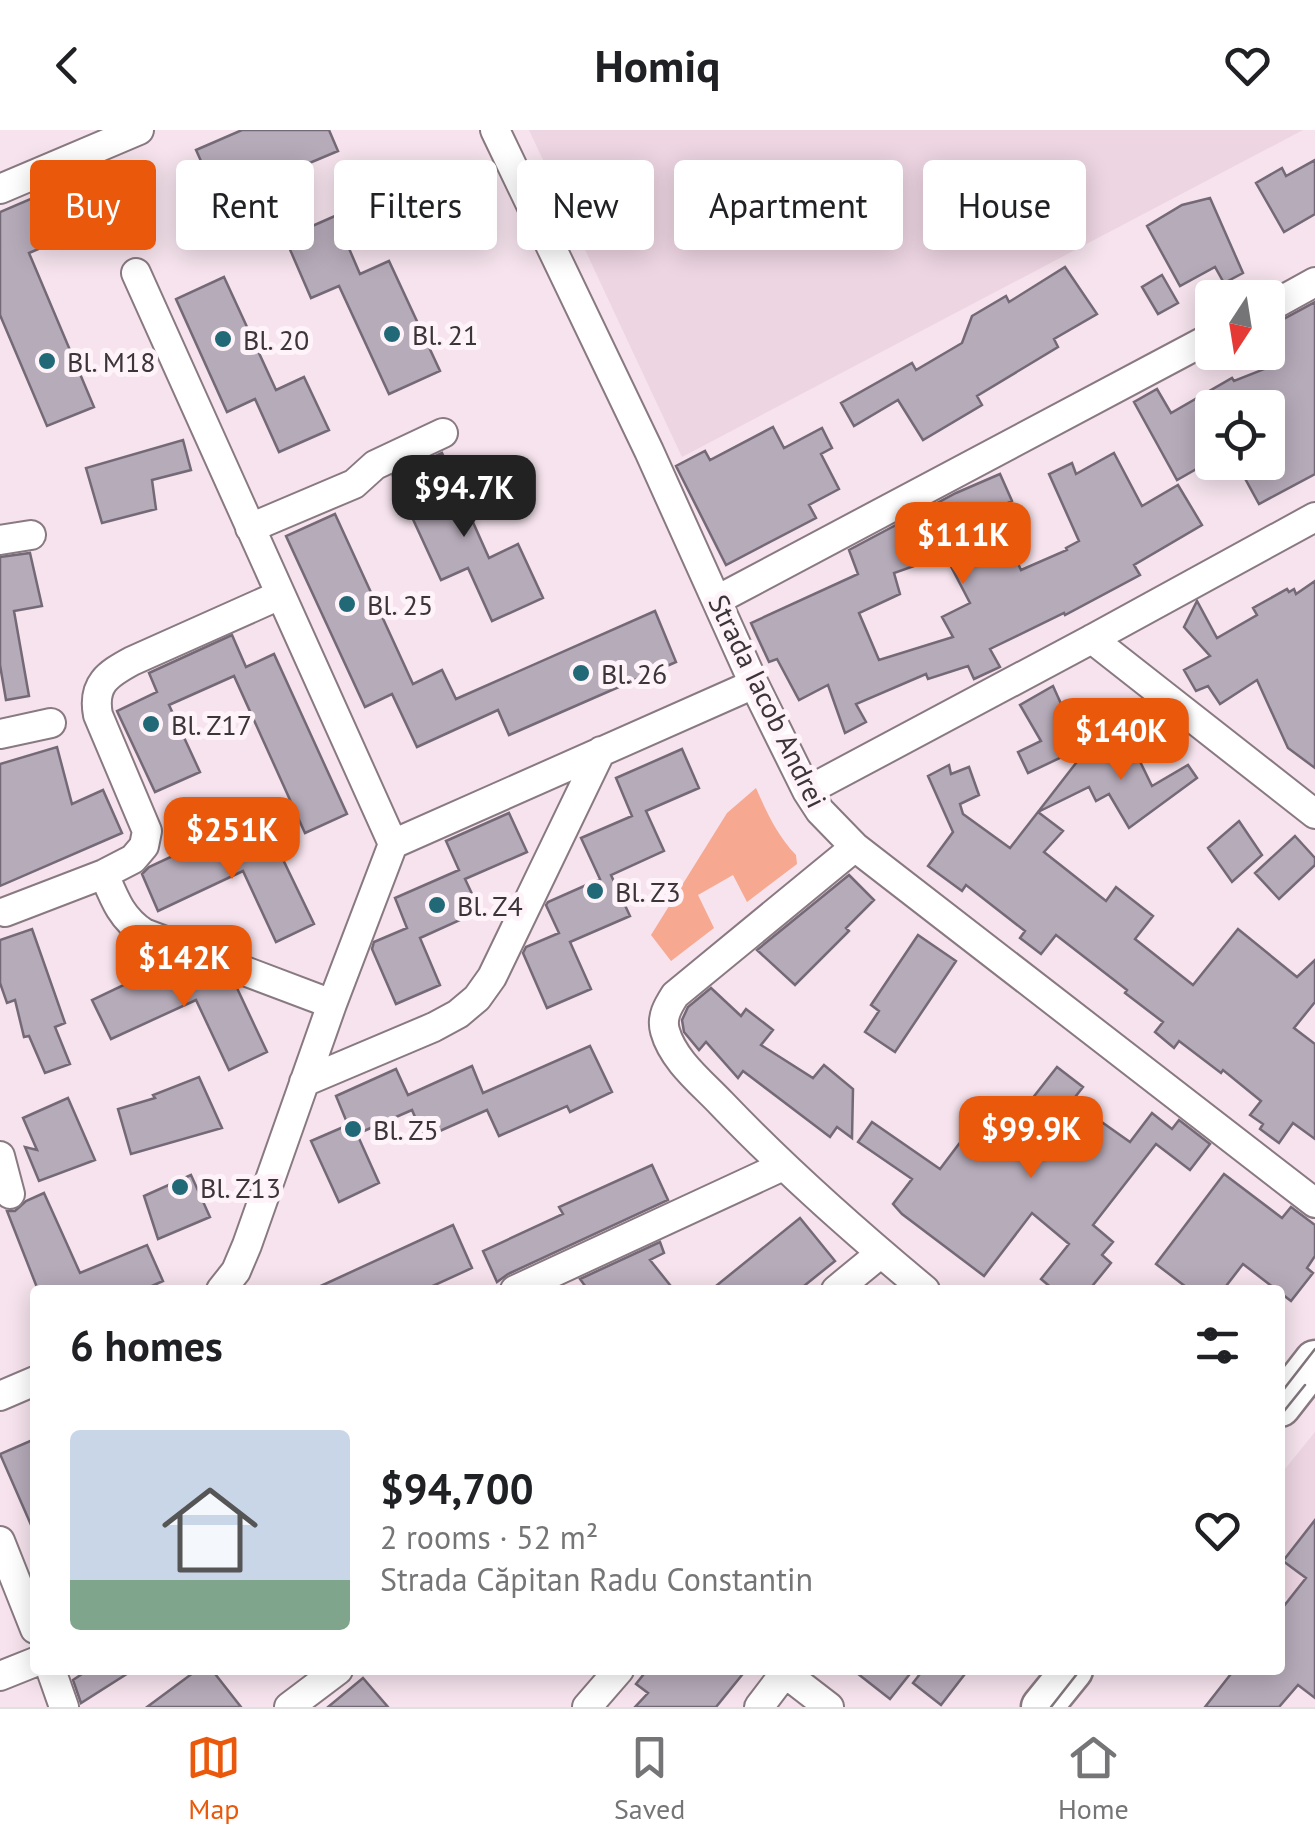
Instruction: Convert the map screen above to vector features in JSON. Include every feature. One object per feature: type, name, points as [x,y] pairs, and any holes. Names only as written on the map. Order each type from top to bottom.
[{"type":"main road","points":[[1285,1400],[1315,1361]]},
{"type":"main road","points":[[1042,1707],[1068,1675]]},
{"type":"street","points":[[0,189],[140,130]]},
{"type":"street","name":"Strada Iacob Andrei","points":[[495,130],[754,684],[820,810],[855,847],[1315,1204]]},
{"type":"street","points":[[136,273],[393,844]]},
{"type":"street","points":[[1285,299],[1315,282]]},
{"type":"street","points":[[717,600],[1195,346]]},
{"type":"street","points":[[250,528],[354,484],[375,465],[444,433]]},
{"type":"street","points":[[807,791],[1315,517]]},
{"type":"street","points":[[0,540],[31,535]]},
{"type":"street","points":[[5,912],[104,874],[133,859],[144,846],[147,831],[95,702],[98,690],[114,671],[280,595]]},
{"type":"street","points":[[1092,640],[1315,814]]},
{"type":"street","points":[[225,1285],[247,1245],[393,844],[754,684]]},
{"type":"street","points":[[0,734],[51,723]]},
{"type":"street","points":[[304,1082],[434,1026],[458,1014],[477,998],[492,977],[601,751]]},
{"type":"street","points":[[855,847],[675,995],[664,1018],[664,1029],[684,1065],[783,1166],[919,1285]]},
{"type":"street","points":[[104,874],[120,912],[144,933],[332,1004]]},
{"type":"street","points":[[0,1156],[10,1194]]},
{"type":"street","points":[[526,1285],[783,1166]]},
{"type":"street","points":[[842,1285],[882,1253]]},
{"type":"street","points":[[0,1396],[30,1382]]},
{"type":"street","points":[[0,1541],[30,1616]]},
{"type":"street","points":[[0,1676],[30,1664]]},
{"type":"street","points":[[53,1675],[64,1707]]},
{"type":"street","points":[[289,1707],[331,1675]]},
{"type":"street","points":[[587,1707],[615,1675]]},
{"type":"street","points":[[759,1707],[781,1675]]},
{"type":"street","points":[[789,1675],[829,1707]]},
{"type":"shaded area","points":[[529,130],[1303,130],[1086,244],[1086,160],[923,160],[923,250],[1075,250],[682,457],[585,250],[654,250],[654,160],[543,160]]},
{"type":"shaded area","points":[[756,788],[778,832],[796,855],[797,864],[747,902],[733,875],[698,895],[714,928],[671,961],[651,935],[727,813]]},
{"type":"shaded area","points":[[1315,1432],[1315,1620],[1285,1598],[1285,1469]]},
{"type":"building","points":[[242,130],[329,130],[338,151],[314,161],[201,160],[196,150]]},
{"type":"building","points":[[1315,160],[1315,214],[1284,232],[1256,183],[1282,168],[1286,176]]},
{"type":"building","points":[[1210,198],[1243,273],[1222,280],[1215,267],[1180,286],[1147,226],[1182,205]]},
{"type":"building","name":"Bl. M18","points":[[30,199],[30,250],[36,250],[29,253],[94,407],[47,426],[0,315],[0,212]]},
{"type":"building","name":"Bl. 21","points":[[334,216],[334,250],[350,250],[360,274],[389,261],[440,371],[389,394],[339,286],[311,298],[290,250],[314,250],[314,225]]},
{"type":"building","points":[[1065,267],[1097,314],[1054,339],[1058,347],[977,396],[982,405],[923,440],[898,400],[854,426],[841,403],[912,363],[916,370],[962,343],[972,316],[1006,296],[1009,302]]},
{"type":"building","points":[[1162,275],[1178,303],[1158,314],[1142,287]]},
{"type":"building","name":"Bl. 20","points":[[224,277],[276,390],[304,377],[329,430],[279,452],[255,399],[227,412],[176,299]]},
{"type":"building","points":[[1315,302],[1315,474],[1259,504],[1246,480],[1285,480],[1285,390],[1211,390],[1232,378],[1234,381],[1262,370],[1285,370],[1285,318]]},
{"type":"building","points":[[1157,389],[1171,413],[1195,399],[1195,470],[1177,480],[1134,402]]},
{"type":"building","points":[[773,427],[784,448],[822,428],[832,448],[821,454],[839,489],[809,505],[816,518],[726,565],[676,466],[705,451],[710,460]]},
{"type":"building","points":[[183,440],[191,470],[152,480],[156,509],[102,523],[86,468]]},
{"type":"building","points":[[442,453],[489,558],[518,544],[543,598],[492,621],[468,568],[441,580],[393,476]]},
{"type":"building","points":[[1114,453],[1142,506],[1178,485],[1202,525],[1134,565],[1140,575],[990,649],[1000,667],[974,679],[968,666],[928,679],[926,674],[856,704],[866,722],[845,733],[828,685],[799,700],[777,659],[769,662],[751,623],[858,574],[849,550],[1000,474],[1012,501],[993,510],[1021,570],[1067,550],[1079,541],[1049,474],[1072,463],[1076,474]],"holes":[[[945,555],[970,603],[942,617],[953,637],[879,660],[859,613],[900,594],[894,573]]]},
{"type":"building","points":[[335,514],[413,684],[442,670],[456,699],[655,611],[676,662],[509,735],[498,710],[417,747],[392,694],[365,707],[286,536]]},
{"type":"building","points":[[30,553],[42,606],[14,611],[29,696],[6,700],[0,665],[0,557]]},
{"type":"building","points":[[1315,581],[1315,768],[1288,748],[1257,680],[1220,704],[1208,686],[1196,691],[1184,670],[1210,656],[1184,627],[1197,601],[1217,638],[1257,615],[1253,608],[1287,589],[1294,589],[1296,594]]},
{"type":"building","name":"Bl. Z17","points":[[232,635],[246,667],[274,654],[347,814],[305,833],[234,676],[169,705],[200,772],[155,792],[117,711],[157,692],[149,673]]},
{"type":"building","points":[[1053,686],[1081,748],[1028,773],[1018,752],[1041,741],[1020,705]]},
{"type":"building","points":[[1129,739],[1152,786],[1188,765],[1197,778],[1129,828],[1109,794],[1096,801],[1089,787],[1038,812],[1083,754],[1086,760]]},
{"type":"building","points":[[57,747],[72,804],[103,790],[122,833],[0,886],[0,764]]},
{"type":"building","name":"Bl. Z3","points":[[682,749],[699,788],[646,811],[664,851],[611,875],[630,916],[570,942],[591,989],[547,1008],[523,953],[526,947],[559,933],[546,905],[600,879],[581,838],[632,816],[616,778]]},
{"type":"building","points":[[949,765],[951,774],[969,767],[979,795],[960,804],[963,814],[1010,848],[1038,812],[1063,831],[1044,852],[1106,901],[1116,887],[1153,916],[1135,939],[1193,985],[1238,929],[1297,977],[1315,960],[1315,1002],[1294,1028],[1315,1044],[1315,1139],[1293,1123],[1279,1143],[1260,1129],[1263,1124],[1250,1115],[1261,1101],[1179,1041],[1174,1048],[1155,1032],[1163,1022],[1125,993],[1127,990],[1056,935],[1041,954],[1020,938],[1025,931],[966,885],[962,891],[928,866],[953,832],[928,776]]},
{"type":"building","name":"Bl. Z4","points":[[509,813],[527,852],[465,879],[480,911],[420,938],[440,985],[396,1004],[372,949],[374,942],[407,928],[395,898],[459,870],[446,841]]},
{"type":"building","points":[[1239,821],[1262,855],[1232,882],[1208,848]]},
{"type":"building","points":[[224,832],[238,861],[275,843],[314,924],[276,942],[243,871],[158,911],[142,874],[149,867]]},
{"type":"building","points":[[1295,836],[1315,858],[1315,865],[1279,899],[1255,873]]},
{"type":"building","points":[[849,875],[874,900],[795,985],[757,950]]},
{"type":"building","points":[[32,929],[65,1023],[55,1027],[70,1064],[45,1073],[29,1036],[24,1037],[15,1000],[7,1003],[0,983],[0,940]]},
{"type":"building","points":[[918,935],[956,961],[895,1052],[865,1032],[879,1011],[871,1005]]},
{"type":"building","points":[[172,962],[181,966],[192,989],[215,978],[236,986],[267,1052],[229,1070],[196,1000],[111,1039],[92,1000]]},
{"type":"building","points":[[711,988],[741,1016],[746,1009],[773,1030],[761,1045],[813,1078],[824,1065],[853,1089],[852,1138],[837,1127],[830,1137],[743,1071],[738,1078],[706,1042],[699,1050],[684,1032],[682,1020],[688,1007]]},
{"type":"building","name":"Bl. Z5","points":[[590,1046],[612,1092],[570,1112],[567,1106],[499,1136],[487,1110],[424,1138],[412,1110],[357,1134],[379,1183],[339,1202],[311,1141],[348,1125],[336,1096],[396,1069],[408,1095],[472,1066],[483,1093]]},
{"type":"building","points":[[1057,1067],[1083,1087],[1072,1101],[1130,1142],[1152,1113],[1172,1129],[1179,1120],[1210,1144],[1190,1170],[1156,1144],[1093,1225],[1113,1242],[1102,1255],[1111,1263],[1093,1285],[1048,1285],[1041,1279],[1069,1244],[1032,1213],[984,1276],[902,1214],[893,1204],[912,1179],[858,1142],[872,1122],[940,1169],[974,1124],[999,1141]]},
{"type":"building","points":[[199,1077],[222,1128],[131,1154],[118,1109],[155,1098],[153,1095]]},
{"type":"building","points":[[68,1098],[95,1160],[39,1181],[25,1147],[37,1150],[23,1118]]},
{"type":"building","points":[[652,1165],[668,1200],[497,1282],[483,1251],[563,1214],[559,1207]]},
{"type":"building","points":[[1224,1174],[1282,1218],[1291,1207],[1315,1225],[1315,1256],[1307,1268],[1313,1273],[1291,1301],[1285,1296],[1285,1285],[1270,1285],[1243,1264],[1227,1285],[1183,1285],[1156,1264]]},
{"type":"building","points":[[191,1175],[210,1217],[158,1239],[144,1196]]},
{"type":"building","points":[[44,1193],[80,1273],[147,1245],[163,1281],[154,1285],[36,1285],[7,1211],[15,1211]]},
{"type":"building","points":[[800,1218],[835,1261],[805,1285],[717,1285]]},
{"type":"building","points":[[453,1225],[472,1268],[435,1285],[323,1285]]},
{"type":"building","points":[[660,1242],[664,1253],[650,1260],[670,1285],[584,1285],[580,1279]]},
{"type":"building","points":[[30,1441],[30,1523],[0,1454]]},
{"type":"building","points":[[1315,1520],[1315,1698],[1298,1685],[1279,1707],[1205,1707],[1230,1675],[1285,1675],[1285,1605],[1306,1578],[1285,1558]]},
{"type":"building","points":[[80,1675],[125,1675],[81,1703],[73,1680]]},
{"type":"building","points":[[190,1675],[216,1675],[241,1707],[147,1707]]},
{"type":"building","points":[[643,1675],[742,1675],[716,1707],[635,1707],[648,1693],[636,1684]]},
{"type":"building","points":[[859,1675],[909,1675],[890,1699]]},
{"type":"building","points":[[919,1675],[964,1675],[941,1705],[913,1683]]},
{"type":"building","points":[[363,1678],[388,1707],[328,1707]]},
{"type":"tram line","points":[[1285,1388],[1315,1349]]},
{"type":"tram line","points":[[1285,1410],[1305,1385]]},
{"type":"tram line","points":[[1051,1707],[1076,1675]]},
{"type":"place","name":"Bl. 21","points":[[392,334]]},
{"type":"place","name":"Bl. 20","points":[[223,339]]},
{"type":"place","name":"Bl. M18","points":[[47,361]]},
{"type":"place","name":"Bl. 25","points":[[347,604]]},
{"type":"place","name":"Bl. 26","points":[[581,673]]},
{"type":"place","name":"Bl. Z17","points":[[151,724]]},
{"type":"place","name":"Bl. Z3","points":[[595,891]]},
{"type":"place","name":"Bl. Z4","points":[[437,905]]},
{"type":"place","name":"Bl. Z5","points":[[353,1129]]},
{"type":"place","name":"Bl. Z13","points":[[180,1187]]}]
